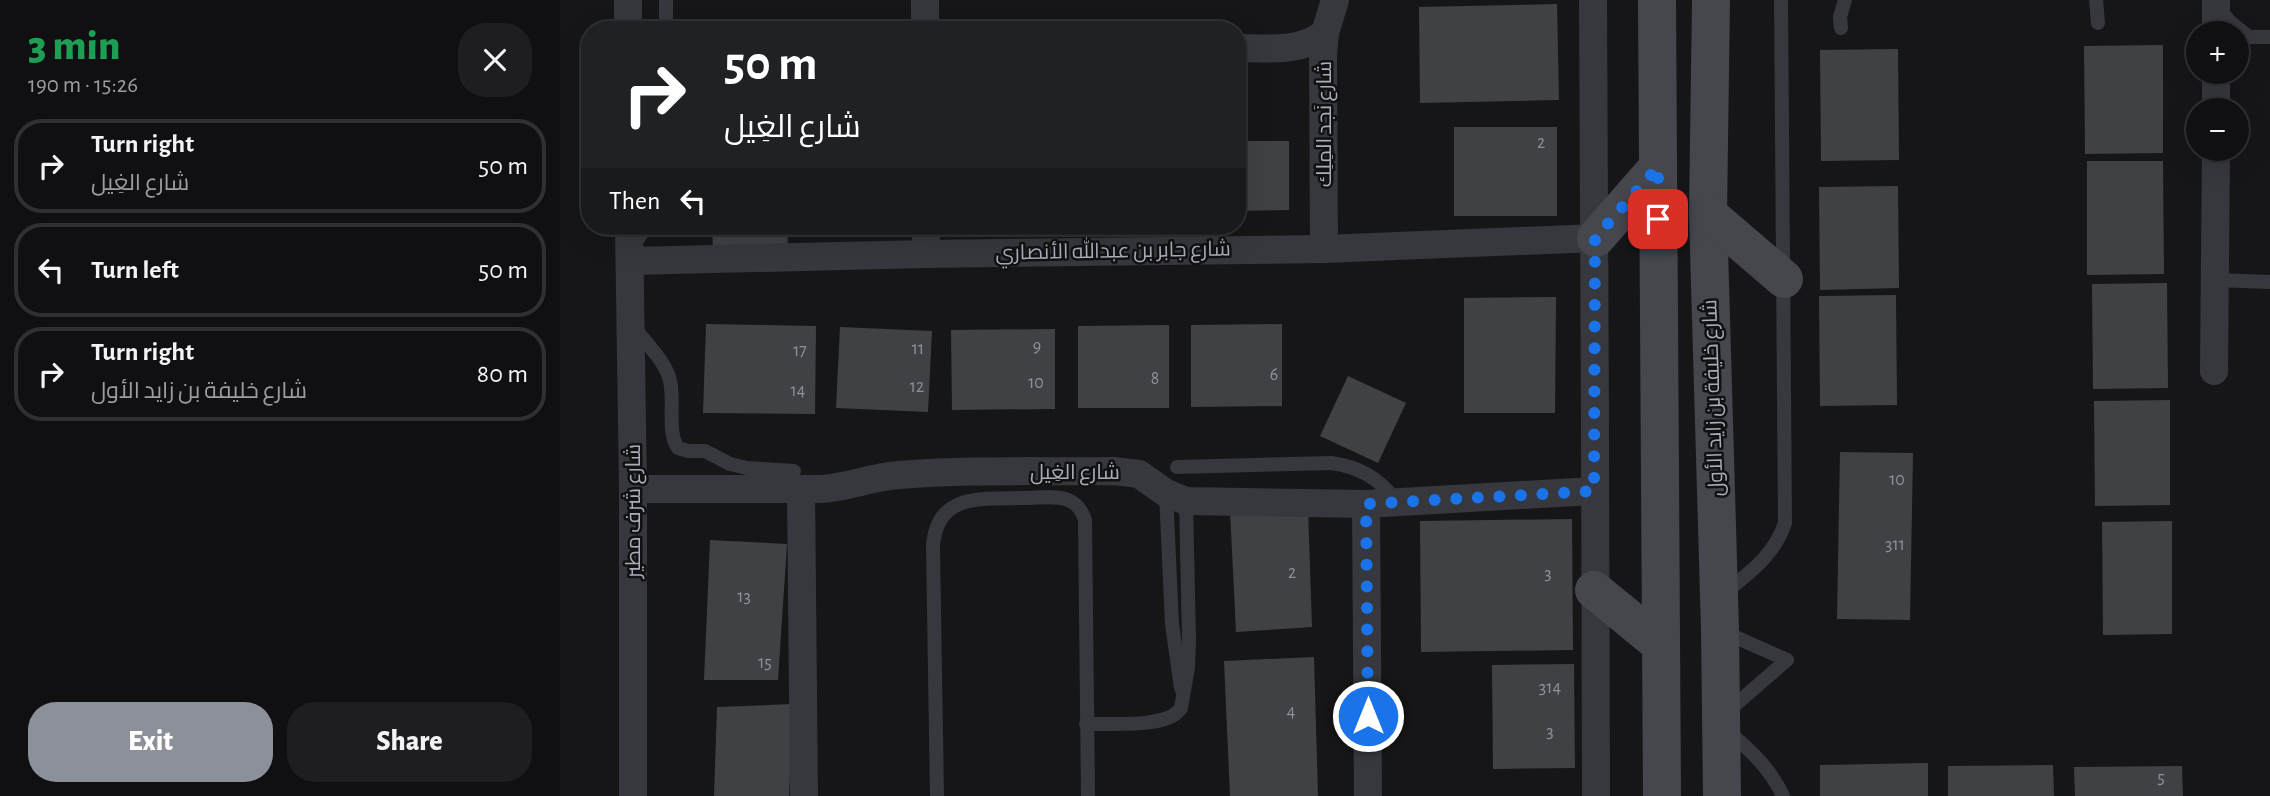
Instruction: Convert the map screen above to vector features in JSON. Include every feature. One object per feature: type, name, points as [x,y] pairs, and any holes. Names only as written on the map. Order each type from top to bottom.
[{"type":"main road","points":[[1657,0],[1662,796]]},
{"type":"main road","name":"شارع خليفة بن زايد الأول","points":[[1711,0],[1708,214],[1723,796]]},
{"type":"main road","points":[[1710,65],[1730,26],[1737,0]]},
{"type":"main road","points":[[1595,238],[1658,167]]},
{"type":"main road","points":[[1708,214],[1784,279]]},
{"type":"main road","points":[[1594,590],[1660,643]]},
{"type":"street","points":[[628,0],[628,21]]},
{"type":"street","points":[[925,0],[925,21]]},
{"type":"street","name":"شارع نَجد المِلِك","points":[[1324,249],[1323,66],[1325,33],[1335,0]]},
{"type":"street","points":[[1593,0],[1596,796]]},
{"type":"street","points":[[2216,2],[2216,21]]},
{"type":"street","points":[[1246,48],[1292,48],[1310,43],[1325,33]]},
{"type":"street","points":[[2214,371],[2216,161]]},
{"type":"street","points":[[926,235],[926,254]]},
{"type":"street","name":"شارع جابر بن عبدالله الأنصاري","points":[[629,246],[926,254],[1324,249],[1595,238]]},
{"type":"street","name":"شارع شرف مطير","points":[[629,246],[634,488],[633,796]]},
{"type":"street","name":"شارع الغِيل","points":[[634,488],[798,480],[831,488],[879,477],[917,474],[1114,471],[1139,474],[1176,497]]},
{"type":"street","points":[[798,480],[804,796]]},
{"type":"street","points":[[1176,497],[1366,504],[1594,491]]},
{"type":"street","points":[[1366,504],[1368,796]]},
{"type":"lane","points":[[666,0],[666,21]]},
{"type":"lane","points":[[1781,0],[1785,523],[1780,538],[1767,557],[1719,614],[1787,660],[1721,722],[1762,761],[1783,796]]},
{"type":"lane","points":[[1841,29],[1840,17],[1845,0]]},
{"type":"lane","points":[[2096,0],[2098,23]]},
{"type":"lane","points":[[2216,2],[2229,21]]},
{"type":"lane","points":[[2249,39],[2270,37]]},
{"type":"lane","points":[[2216,280],[2270,282]]},
{"type":"lane","points":[[630,321],[669,376],[673,438],[678,448],[705,451],[730,464],[798,480]]},
{"type":"lane","points":[[1177,467],[1331,463],[1347,465],[1376,478],[1397,502]]},
{"type":"lane","points":[[1176,497],[1189,638],[1183,696]]},
{"type":"lane","points":[[1086,724],[1164,721],[1178,713],[1183,702],[1172,624],[1176,497]]},
{"type":"lane","points":[[937,796],[933,536],[942,517],[959,503],[969,500],[1064,499],[1078,506],[1083,513],[1086,529],[1088,796]]},
{"type":"building","points":[[1557,4],[1559,100],[1420,103],[1419,7]]},
{"type":"building","points":[[2163,45],[2163,153],[2085,154],[2084,46]]},
{"type":"building","points":[[1898,49],[1899,160],[1821,161],[1820,50]]},
{"type":"building","points":[[1454,127],[1557,127],[1557,216],[1454,216]]},
{"type":"building","points":[[1246,141],[1289,141],[1289,210],[1246,211]]},
{"type":"building","points":[[2087,161],[2163,161],[2164,274],[2087,275]]},
{"type":"building","points":[[1898,186],[1899,288],[1820,290],[1819,187]]},
{"type":"building","points":[[712,235],[787,235],[788,249],[713,251]]},
{"type":"building","points":[[2167,283],[2168,388],[2093,389],[2092,284]]},
{"type":"building","points":[[1896,295],[1897,405],[1820,406],[1819,296]]},
{"type":"building","points":[[1556,297],[1555,413],[1464,413],[1464,298]]},
{"type":"building","points":[[706,324],[816,326],[815,414],[703,413]]},
{"type":"building","points":[[1282,324],[1282,406],[1191,407],[1191,325]]},
{"type":"building","points":[[1169,325],[1169,408],[1078,408],[1078,326]]},
{"type":"building","points":[[840,327],[932,331],[928,412],[836,408]]},
{"type":"building","points":[[1055,329],[1055,409],[952,410],[951,330]]},
{"type":"building","points":[[1348,376],[1406,403],[1378,463],[1320,436]]},
{"type":"building","points":[[2170,400],[2170,505],[2095,506],[2094,401]]},
{"type":"building","points":[[1840,452],[1913,453],[1910,620],[1837,619]]},
{"type":"building","points":[[1308,508],[1312,627],[1236,632],[1230,511]]},
{"type":"building","points":[[1572,519],[1573,650],[1421,652],[1420,521]]},
{"type":"building","points":[[2172,521],[2172,634],[2103,635],[2102,522]]},
{"type":"building","points":[[710,540],[787,544],[778,680],[704,680]]},
{"type":"building","points":[[1314,657],[1318,796],[1230,796],[1224,661]]},
{"type":"building","points":[[1574,664],[1575,768],[1493,769],[1492,665]]},
{"type":"building","points":[[793,704],[789,796],[714,796],[717,707]]},
{"type":"building","points":[[1928,763],[1928,796],[1820,796],[1820,765]]},
{"type":"building","points":[[2053,765],[2054,796],[1948,796],[1948,766]]},
{"type":"building","points":[[2182,766],[2183,796],[2075,796],[2074,767]]},
{"type":"route","points":[[1368,716],[1366,504],[1594,491],[1595,238],[1658,167],[1658,219]]}]
